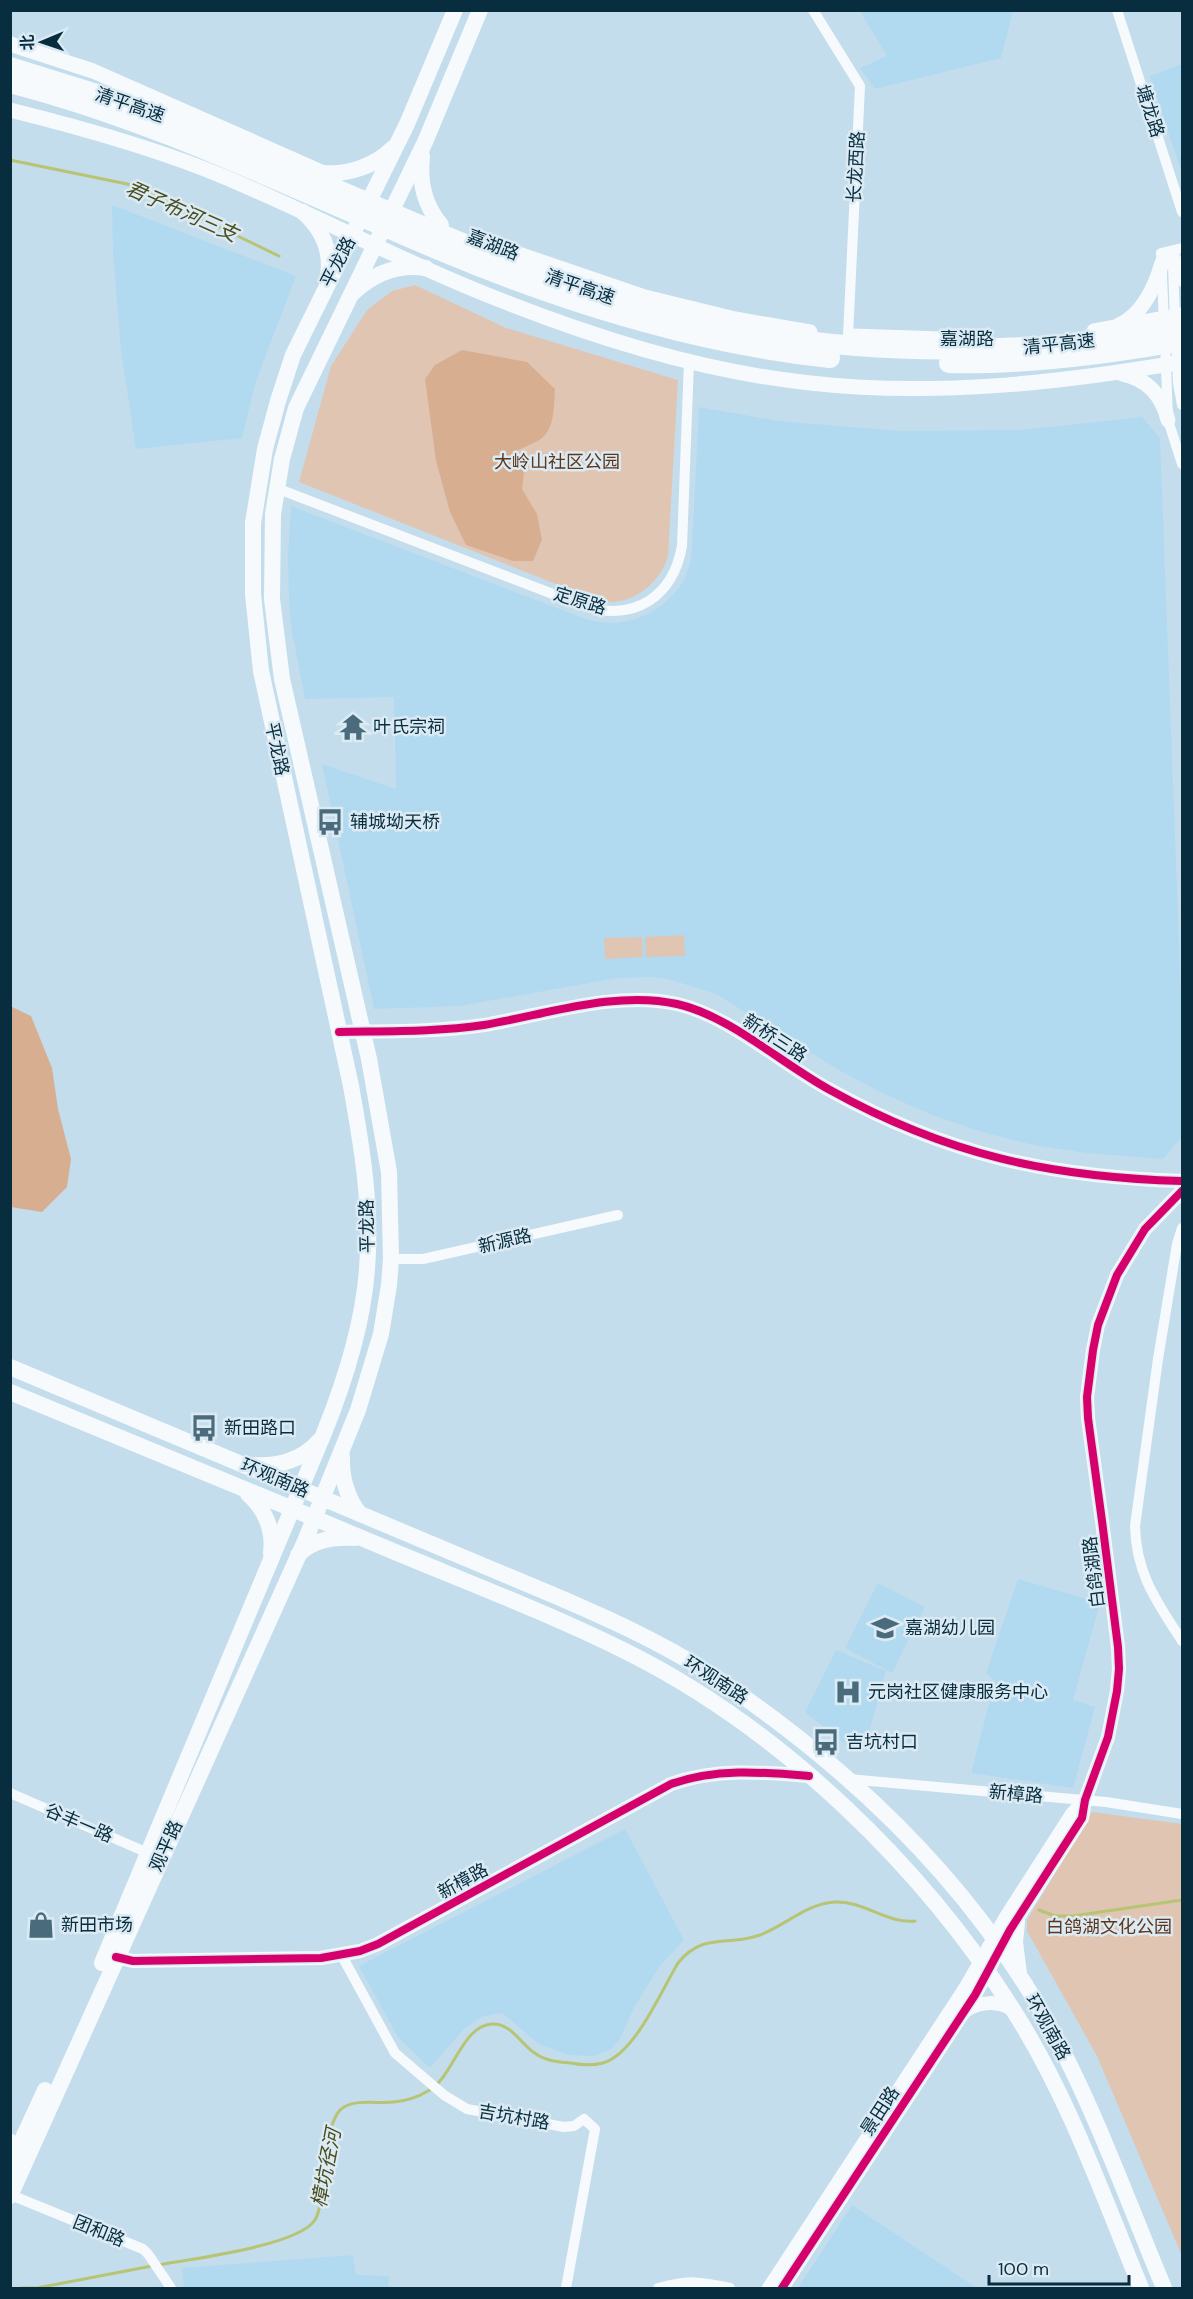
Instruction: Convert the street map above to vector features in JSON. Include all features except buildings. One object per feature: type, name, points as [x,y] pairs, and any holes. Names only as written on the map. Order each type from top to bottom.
[{"type":"highway","name":"清平高速","points":[[10,67],[118,100],[189,126],[512,264],[611,298],[697,322],[826,344],[937,350],[1035,347],[1113,338],[1176,319]]},
{"type":"highway","name":"清平高速","points":[[10,83],[103,110],[182,138],[444,252],[517,280],[607,312],[696,336],[770,350],[832,358],[955,363],[1002,363],[1062,358],[1182,341]]},
{"type":"main road","name":"平龙路","points":[[292,1509],[342,1384],[358,1325],[368,1270],[368,1201],[362,1152],[339,1032],[266,697],[255,620],[252,567],[256,501],[271,423],[293,355],[398,141],[455,10]]},
{"type":"main road","name":"平龙路","points":[[323,1498],[358,1410],[381,1334],[391,1259],[389,1172],[363,1032],[280,671],[272,570],[276,488],[296,408],[424,144],[480,10]]},
{"type":"main road","name":"嘉湖路","points":[[10,44],[93,71],[441,225],[568,273],[645,297],[746,321],[848,336],[982,340],[1036,337],[1176,319]]},
{"type":"main road","points":[[10,110],[170,157],[226,178],[481,292],[620,342],[689,361],[784,380],[836,386],[882,387],[999,387],[1113,374],[1175,363]]},
{"type":"main road","points":[[323,173],[341,173],[360,168],[380,159],[398,141],[424,144],[421,164],[422,187],[429,208],[441,225]]},
{"type":"main road","points":[[303,212],[317,224],[325,241],[328,264],[326,286]]},
{"type":"main road","points":[[1170,255],[1182,279]]},
{"type":"main road","points":[[1113,328],[1131,318],[1144,304],[1170,255]]},
{"type":"main road","points":[[346,303],[361,285],[384,272],[404,267],[426,268]]},
{"type":"main road","points":[[1113,374],[1132,376],[1149,386],[1162,400],[1168,420]]},
{"type":"main road","name":"环观南路","points":[[10,1367],[604,1617],[680,1656],[739,1694],[820,1754],[918,1847],[997,1944],[1021,1979],[1052,2031],[1085,2098],[1164,2289]]},
{"type":"main road","name":"环观南路","points":[[10,1392],[369,1541],[628,1652],[733,1717],[809,1776],[853,1813],[897,1858],[984,1967],[1014,2011],[1066,2109],[1141,2289]]},
{"type":"main road","points":[[242,1464],[268,1465],[292,1460],[311,1450],[324,1433]]},
{"type":"main road","points":[[343,1449],[342,1467],[345,1484],[360,1514]]},
{"type":"main road","points":[[242,1488],[258,1504],[268,1520],[271,1535],[270,1563]]},
{"type":"main road","name":"观平路","points":[[11,2195],[323,1498]]},
{"type":"main road","name":"观平路","points":[[10,2166],[15,2141],[148,1853],[292,1509]]},
{"type":"main road","points":[[298,1556],[312,1544],[334,1538],[369,1541]]},
{"type":"street","name":"长龙西路","points":[[813,10],[860,86],[848,336]]},
{"type":"street","name":"塘龙路","points":[[1117,10],[1182,212]]},
{"type":"street","points":[[1170,255],[1176,319],[1175,363],[1168,420],[1182,464]]},
{"type":"street","name":"定原路","points":[[276,488],[587,607],[601,611],[630,609],[643,604],[661,592],[674,574],[679,561],[689,361]]},
{"type":"street","points":[[1175,363],[1182,405]]},
{"type":"street","name":"新桥三路","points":[[339,1032],[462,1028],[620,1000],[664,1001],[707,1014],[850,1101],[899,1125],[950,1145],[1002,1160],[1056,1171],[1110,1178],[1182,1181]]},
{"type":"street","name":"白鸽湖路","points":[[997,1944],[1020,1914],[1082,1818],[1085,1800],[1108,1737],[1119,1670],[1118,1647],[1088,1418],[1087,1397],[1093,1350],[1098,1325],[1117,1275],[1145,1229],[1182,1191]]},
{"type":"street","name":"新源路","points":[[391,1259],[423,1259],[618,1215]]},
{"type":"street","points":[[1182,1227],[1177,1244],[1158,1359],[1135,1526],[1137,1553],[1144,1579],[1182,1641]]},
{"type":"street","name":"新樟路","points":[[116,1957],[133,1961],[342,1956],[378,1944],[671,1784],[700,1775],[730,1772],[809,1776]]},
{"type":"street","name":"新樟路","points":[[848,1779],[1085,1800],[1182,1814]]},
{"type":"street","name":"谷丰一路","points":[[10,1793],[148,1853]]},
{"type":"street","name":"白鸽湖路","points":[[997,1944],[1072,1814],[1085,1800]]},
{"type":"street","points":[[1020,1914],[1016,1942],[1021,1979]]},
{"type":"street","name":"景田路","points":[[782,2289],[963,2012],[997,1944]]},
{"type":"street","name":"吉坑村路","points":[[342,1956],[395,2053],[444,2095],[467,2109],[564,2127],[574,2126],[585,2119],[595,2129],[566,2289]]},
{"type":"street","name":"景田路","points":[[769,2289],[966,1987],[984,1967]]},
{"type":"street","points":[[963,2012],[980,2004],[995,2003],[1003,2004],[1014,2011]]},
{"type":"street","name":"团和路","points":[[11,2195],[136,2246],[148,2254],[171,2289]]},
{"type":"street","points":[[658,2289],[675,2284],[701,2281],[730,2289]]},
{"type":"shaded area","points":[[860,11],[1013,11],[1001,58],[875,89],[860,68],[887,56]]},
{"type":"shaded area","points":[[1182,64],[1182,174],[1150,76]]},
{"type":"shaded area","points":[[112,205],[296,276],[255,384],[242,438],[136,449],[121,351],[113,253]]},
{"type":"shaded area","points":[[462,350],[527,362],[555,389],[553,414],[548,431],[538,440],[514,452],[524,473],[522,489],[537,514],[542,540],[533,561],[513,561],[466,545],[450,512],[436,461],[425,379],[435,365]]},
{"type":"shaded area","points":[[699,407],[779,421],[900,431],[1021,430],[1142,417],[1160,438],[1182,1022],[1182,1137],[1163,1159],[1086,1153],[1033,1145],[982,1132],[932,1115],[884,1094],[837,1069],[716,994],[668,979],[617,978],[460,1006],[374,1009],[322,764],[396,789],[394,697],[305,699],[291,627],[289,603],[288,554],[291,506],[583,618],[616,623],[633,620],[648,614],[674,594],[684,580],[690,564]]},
{"type":"shaded area","points":[[10,1006],[31,1016],[52,1068],[58,1109],[71,1159],[67,1187],[42,1212],[11,1207]]},
{"type":"shaded area","points":[[1018,1579],[1100,1603],[1073,1700],[1095,1707],[1073,1788],[971,1773],[995,1681],[986,1673]]},
{"type":"shaded area","name":"嘉湖幼儿园","points":[[878,1583],[925,1607],[892,1673],[845,1648]]},
{"type":"shaded area","name":"元岗社区健康服务中心","points":[[836,1650],[886,1671],[864,1750],[842,1742],[805,1712]]},
{"type":"shaded area","points":[[625,1829],[684,1940],[659,1967],[634,2008],[620,2039],[611,2049],[594,2056],[569,2055],[539,2044],[502,2013],[483,2016],[464,2029],[430,2068],[398,2037],[359,1966]]},
{"type":"shaded area","points":[[852,2205],[977,2288],[798,2288]]},
{"type":"shaded area","points":[[353,2255],[356,2275],[389,2276],[388,2288],[184,2288],[182,2268]]},
{"type":"green space","name":"大岭山社区公园","points":[[415,285],[506,328],[678,380],[668,556],[654,582],[638,594],[620,601],[608,602],[591,598],[299,482],[331,366],[367,310],[392,291]]},
{"type":"green space","points":[[684,935],[685,956],[646,957],[645,937]]},
{"type":"green space","points":[[642,937],[643,957],[605,959],[604,938]]},
{"type":"green space","name":"白鸽湖文化公园","points":[[1092,1812],[1182,1824],[1182,2256],[1097,2056],[1027,1931],[1027,1920]]},
{"type":"waterway","name":"君子布河三支","points":[[10,160],[132,185],[279,256]]},
{"type":"waterway","name":"樟坑径河","points":[[1039,1910],[1055,1916],[1073,1916],[1182,1900]]},
{"type":"waterway","name":"樟坑径河","points":[[158,2265],[267,2244],[305,2229],[315,2220],[318,2212],[324,2189],[332,2125],[336,2115],[344,2107],[355,2103],[403,2101],[428,2091],[445,2075],[465,2042],[481,2027],[492,2024],[505,2027],[531,2050],[548,2060],[595,2065],[615,2057],[626,2048],[646,2020],[678,1963],[696,1948],[714,1942],[757,1936],[825,1903],[846,1903],[895,1919],[915,1921]]},
{"type":"waterway","name":"樟坑径河","points":[[21,2288],[37,2288],[152,2266]]},
{"type":"cycle path","points":[[339,1032],[412,1031],[484,1025],[605,1002],[654,1000],[677,1004],[717,1019],[830,1090],[873,1112],[958,1146],[1043,1168],[1134,1179],[1182,1181]]},
{"type":"cycle path","points":[[782,2288],[975,1995],[1010,1930],[1082,1818],[1085,1800],[1108,1737],[1119,1669],[1088,1418],[1087,1397],[1093,1350],[1098,1325],[1117,1275],[1145,1229],[1182,1191]]},
{"type":"cycle path","points":[[116,1957],[133,1961],[321,1958],[360,1951],[378,1944],[671,1784],[705,1775],[739,1772],[809,1776]]},
{"type":"place","name":"叶氏宗祠","points":[[353,727]]},
{"type":"place","name":"辅城坳天桥","points":[[330,822]]},
{"type":"place","name":"新田路口","points":[[204,1428]]},
{"type":"place","name":"嘉湖幼儿园","points":[[885,1628]]},
{"type":"place","name":"元岗社区健康服务中心","points":[[848,1692]]},
{"type":"place","name":"吉坑村口","points":[[826,1742]]},
{"type":"place","name":"新田市场","points":[[41,1925]]}]
